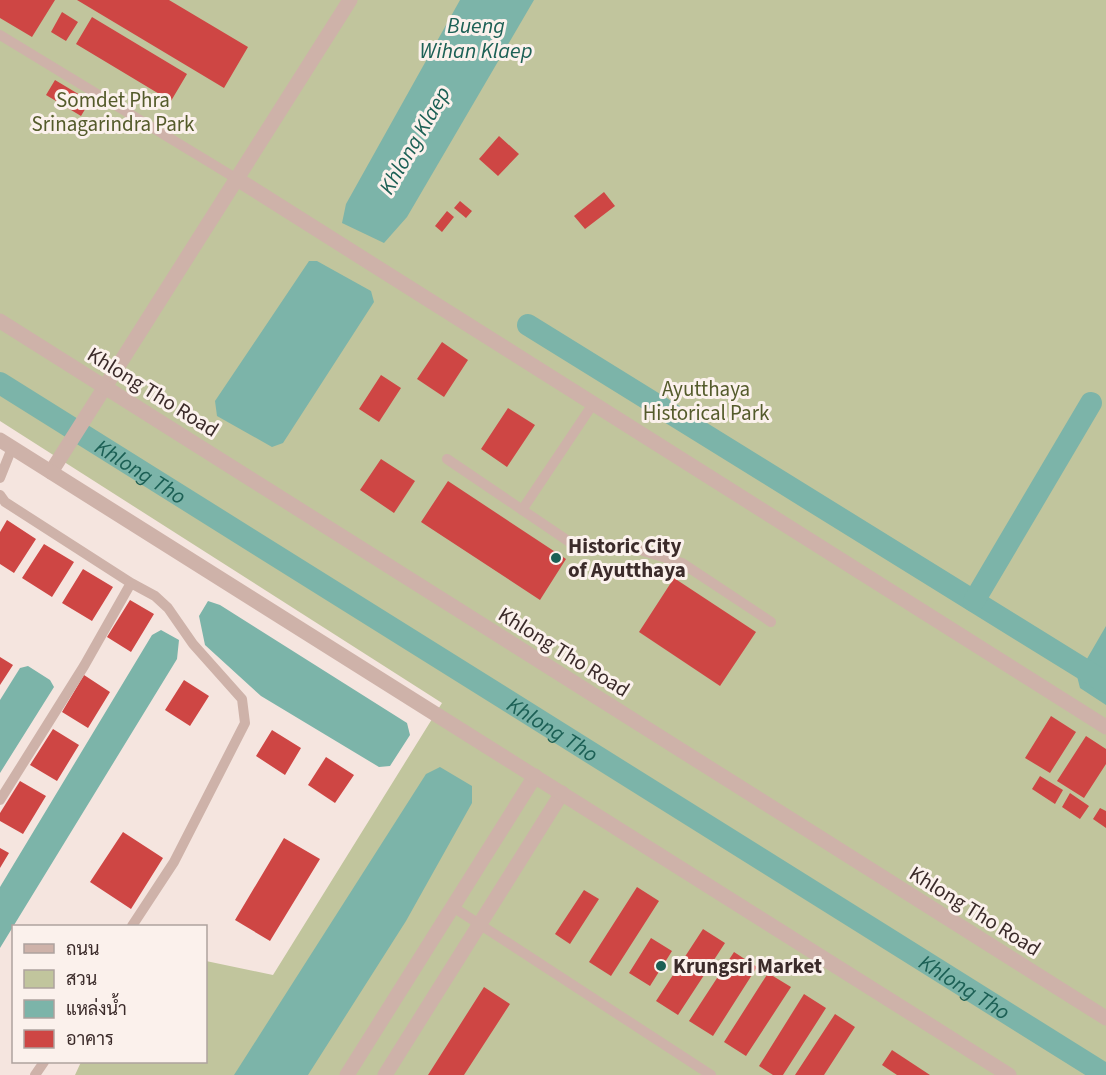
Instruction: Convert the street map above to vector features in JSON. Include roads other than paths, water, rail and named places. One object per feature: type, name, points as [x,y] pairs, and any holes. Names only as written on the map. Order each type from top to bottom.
[{"type":"street","points":[[51,472],[347,1]]},
{"type":"street","points":[[237,179],[1106,727]]},
{"type":"street","name":"Khlong Tho Road","points":[[0,321],[1106,1018]]},
{"type":"street","points":[[6,444],[1009,1075]]},
{"type":"street","points":[[347,1075],[535,776]]},
{"type":"street","points":[[385,1075],[562,794]]},
{"type":"lane","points":[[0,35],[237,179]]},
{"type":"lane","points":[[522,510],[593,404]]},
{"type":"lane","points":[[0,478],[6,444]]},
{"type":"lane","points":[[447,459],[577,547],[637,549],[682,563],[771,622]]},
{"type":"lane","points":[[0,495],[5,502],[155,596],[168,608],[193,644],[242,699],[245,723],[174,862],[133,925]]},
{"type":"lane","points":[[0,800],[84,666],[131,583]]},
{"type":"lane","points":[[453,907],[711,1075]]},
{"type":"water","name":"Bueng Wihan Klaep","points":[[460,0],[534,0],[407,217],[384,243],[342,223],[346,204]]},
{"type":"water","points":[[309,261],[317,261],[371,291],[374,302],[283,443],[272,447],[217,416],[215,401]]},
{"type":"water","points":[[208,601],[220,605],[407,723],[410,735],[390,766],[379,767],[261,696],[205,645],[199,616]]},
{"type":"water","points":[[1106,626],[1106,705],[1080,688],[1077,676]]},
{"type":"water","points":[[161,630],[179,640],[177,659],[0,948],[0,887],[152,635]]},
{"type":"water","points":[[28,666],[50,680],[54,687],[0,773],[0,700],[20,668]]},
{"type":"water","points":[[440,767],[472,786],[472,803],[406,921],[308,1075],[234,1075],[426,774]]},
{"type":"waterway","points":[[528,325],[1106,683]]},
{"type":"waterway","name":"Khlong Tho","points":[[0,383],[1106,1075]]},
{"type":"waterway","points":[[974,601],[1091,403]]},
{"type":"place","name":"Historic City of Ayutthaya","points":[[556,558]]},
{"type":"place","name":"Krungsri Market","points":[[661,966]]},
{"type":"park label","name":"Somdet Phra Srinagarindra Park","points":[[113,112]]},
{"type":"park label","name":"Ayutthaya Historical Park","points":[[706,401]]},
{"type":"water label","name":"Khlong Klaep","points":[[414,140]]}]
